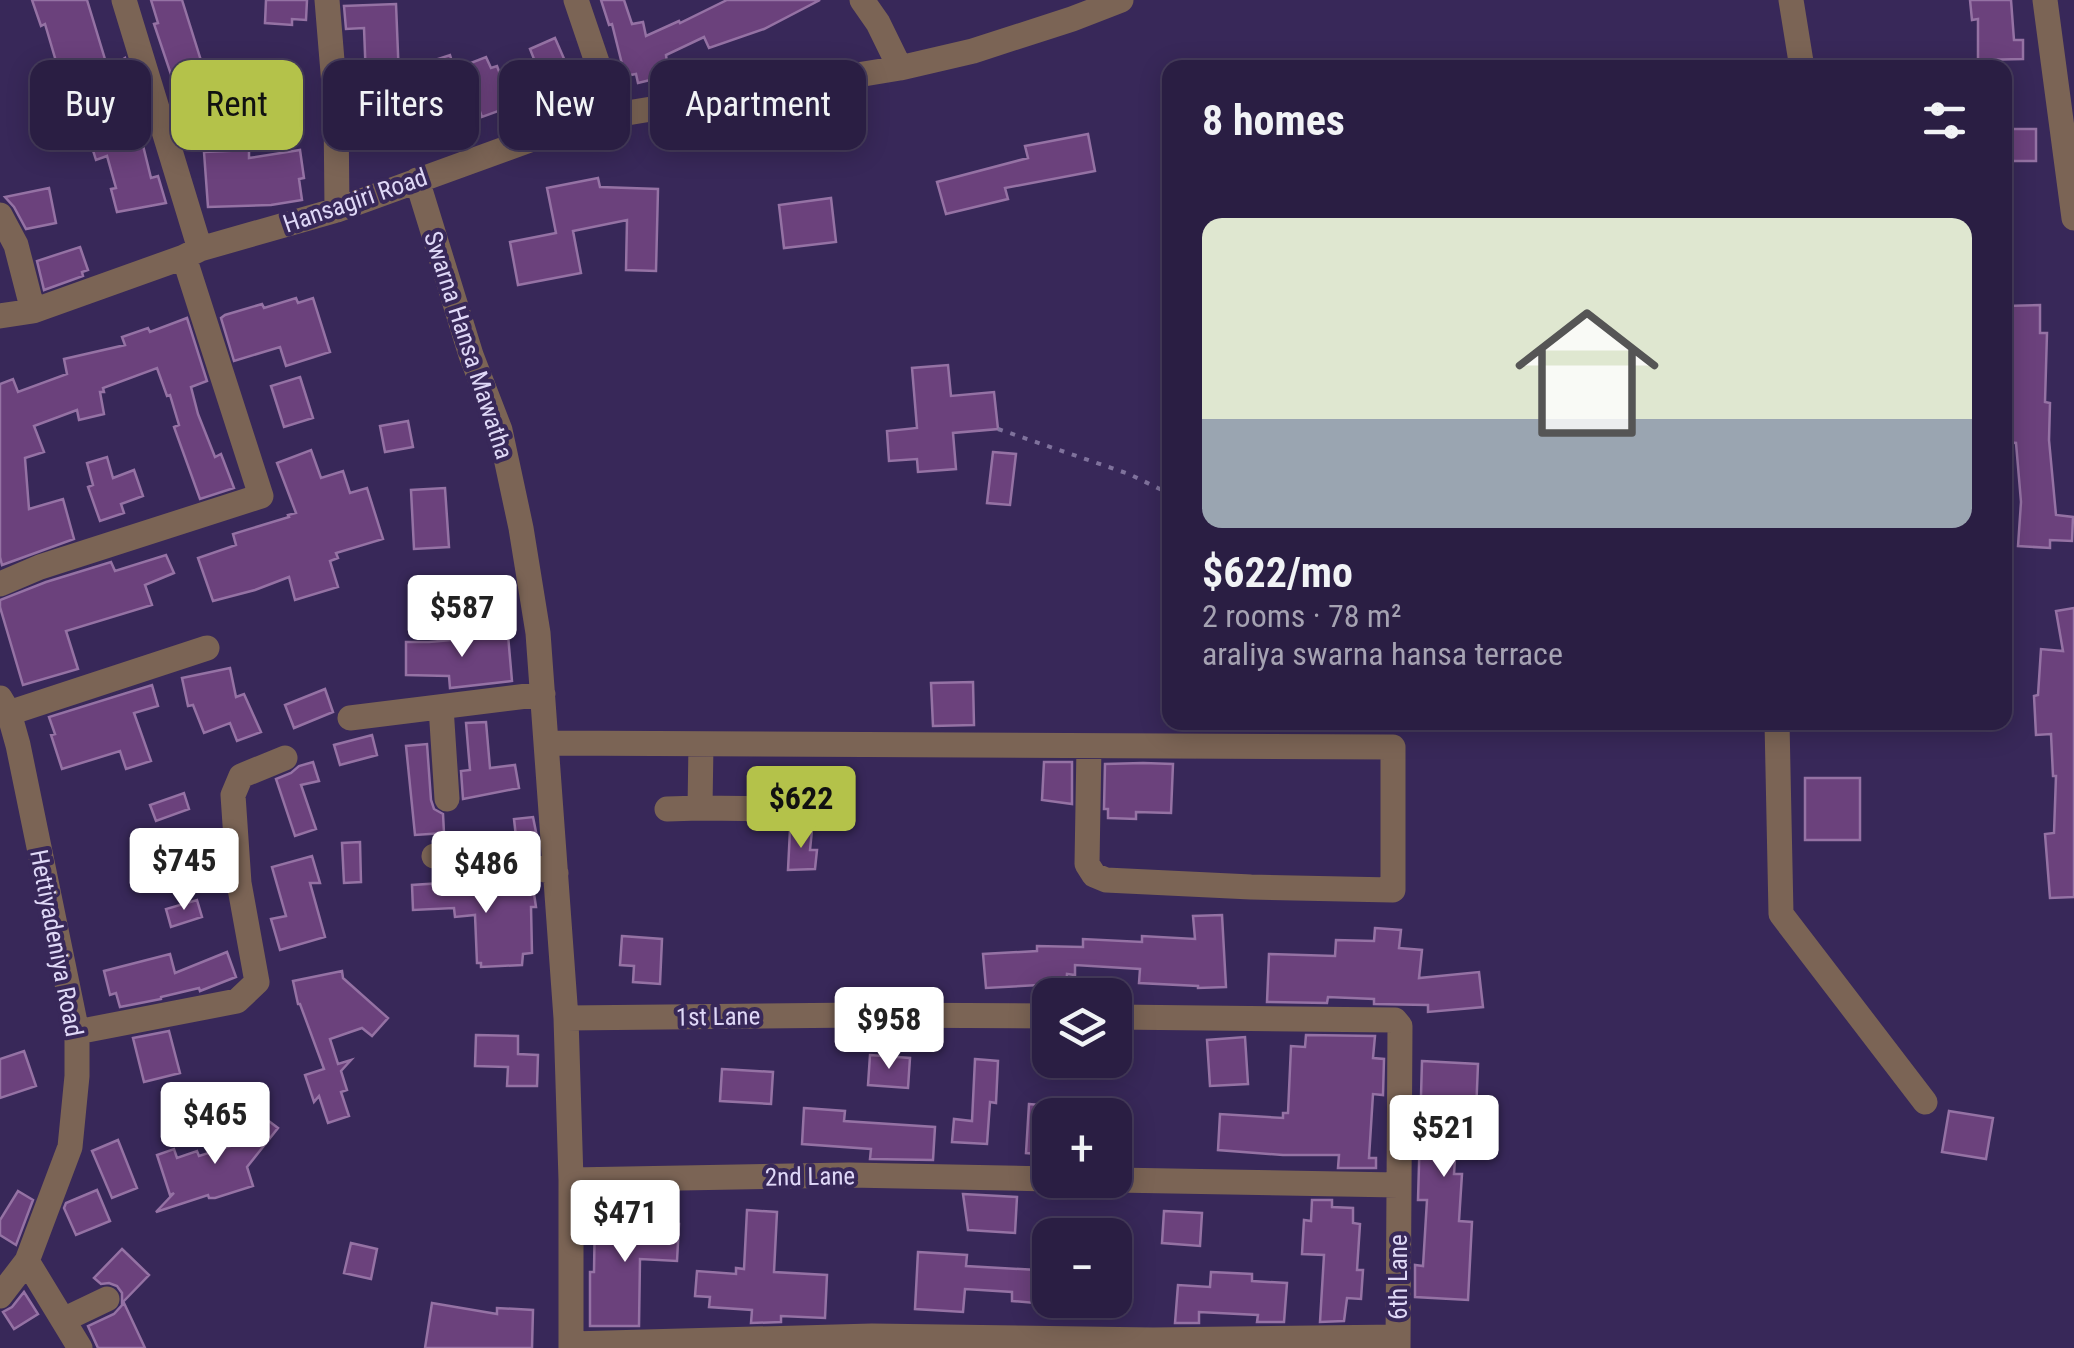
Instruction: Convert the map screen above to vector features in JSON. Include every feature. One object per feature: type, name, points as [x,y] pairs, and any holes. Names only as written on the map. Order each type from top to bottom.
[{"type":"street","points":[[0,584],[40,567],[261,496],[124,0]]},
{"type":"street","points":[[327,0],[336,109],[337,210]]},
{"type":"street","points":[[576,0],[596,60]]},
{"type":"street","points":[[862,0],[900,68]]},
{"type":"street","name":"Hansagiri Road","points":[[630,113],[900,68],[973,51],[1121,0]]},
{"type":"street","points":[[1791,0],[1801,60]]},
{"type":"street","points":[[2046,0],[2074,218]]},
{"type":"street","name":"Hansagiri Road","points":[[0,316],[33,311],[192,253],[337,210],[503,150]]},
{"type":"street","name":"Swarna Hansa Mawatha","points":[[417,180],[500,430],[536,616],[566,1018],[571,1346]]},
{"type":"street","points":[[0,215],[16,246],[33,311]]},
{"type":"street","points":[[4,705],[208,648]]},
{"type":"street","points":[[350,718],[542,694]]},
{"type":"street","name":"Hettiyadeniya Road","points":[[0,1296],[28,1261],[70,1147],[77,1076],[77,1032],[18,746],[4,705]]},
{"type":"street","points":[[441,707],[446,799]]},
{"type":"street","points":[[1777,730],[1780,914],[1924,1102]]},
{"type":"street","points":[[546,743],[1393,747],[1394,890],[1106,880],[1094,875],[1087,864],[1089,746]]},
{"type":"street","points":[[700,808],[701,744]]},
{"type":"street","points":[[77,1032],[237,1000],[258,982],[239,883],[234,795],[241,776],[285,758]]},
{"type":"street","points":[[667,810],[781,809]]},
{"type":"street","points":[[434,856],[470,850],[556,873]]},
{"type":"street","name":"1st Lane","points":[[566,1018],[1032,1016]]},
{"type":"street","name":"6th Lane","points":[[1132,1017],[1396,1020],[1400,1026],[1398,1343]]},
{"type":"street","name":"2nd Lane","points":[[570,1180],[848,1175],[1032,1179]]},
{"type":"street","points":[[1132,1180],[1398,1185]]},
{"type":"street","points":[[28,1261],[80,1348]]},
{"type":"street","points":[[63,1320],[106,1299]]},
{"type":"street","points":[[571,1346],[872,1336],[1398,1343]]},
{"type":"path","points":[[998,430],[1129,474],[1162,490]]},
{"type":"building","points":[[32,0],[87,0],[105,60],[56,60],[45,24],[41,26]]},
{"type":"building","points":[[151,0],[182,0],[201,60],[171,60],[171,75],[154,24],[158,23]]},
{"type":"building","points":[[266,0],[307,0],[306,20],[292,19],[292,25],[265,23]]},
{"type":"building","points":[[601,0],[624,0],[632,24],[643,22],[646,36],[727,0],[820,0],[764,29],[709,48],[704,37],[666,55],[667,60],[650,60],[650,80],[638,83],[636,74],[630,75],[630,60],[621,60],[612,24],[609,25]]},
{"type":"building","points":[[1970,0],[2011,0],[2014,40],[2023,40],[2023,59],[1978,60],[1978,19],[1972,20]]},
{"type":"building","points":[[396,4],[398,60],[365,60],[364,28],[346,29],[344,6]]},
{"type":"building","points":[[555,38],[565,60],[534,60],[530,49]]},
{"type":"building","points":[[486,57],[491,68],[497,66],[499,71],[499,111],[482,117],[479,109],[478,60]]},
{"type":"building","points":[[2012,129],[2036,129],[2036,161],[2012,161]]},
{"type":"building","points":[[1088,134],[1095,171],[1005,188],[1008,199],[946,214],[937,182],[1028,158],[1025,146]]},
{"type":"building","points":[[93,150],[144,150],[151,178],[158,176],[166,203],[117,212],[111,189],[116,188],[107,156],[96,160]]},
{"type":"building","points":[[249,150],[249,158],[300,150],[302,200],[208,207],[204,152]]},
{"type":"building","points":[[598,178],[600,187],[658,189],[656,271],[626,270],[627,220],[573,231],[581,273],[518,285],[510,242],[556,233],[547,188]]},
{"type":"building","points":[[49,188],[56,223],[26,229],[5,197]]},
{"type":"building","points":[[831,198],[836,242],[784,248],[779,205]]},
{"type":"building","points":[[80,247],[88,270],[82,272],[83,276],[44,290],[37,261]]},
{"type":"building","points":[[296,298],[298,303],[313,298],[330,352],[286,366],[280,347],[234,361],[221,318]]},
{"type":"building","points":[[2040,305],[2040,333],[2047,333],[2045,402],[2050,403],[2056,515],[2073,517],[2072,541],[2050,540],[2050,548],[2018,546],[2021,502],[2016,443],[2012,443],[2012,306]]},
{"type":"building","points":[[187,318],[207,381],[191,387],[198,414],[215,457],[221,454],[234,488],[200,499],[174,427],[179,425],[170,395],[167,396],[157,368],[103,388],[104,392],[100,392],[104,414],[79,420],[77,410],[34,426],[44,452],[25,458],[29,509],[63,499],[74,539],[2,565],[0,384],[13,379],[18,392],[67,374],[64,359],[125,345],[122,337],[148,328],[150,332]]},
{"type":"building","points":[[948,365],[951,396],[994,392],[998,429],[953,433],[956,469],[918,472],[917,459],[889,461],[887,431],[917,428],[912,368]]},
{"type":"building","points":[[300,377],[313,418],[284,427],[271,386]]},
{"type":"building","points":[[408,421],[413,447],[385,452],[380,426]]},
{"type":"building","points":[[311,450],[321,478],[343,471],[350,493],[367,488],[383,539],[336,553],[338,558],[330,561],[338,587],[295,600],[289,577],[213,601],[198,558],[236,545],[233,534],[296,513],[277,463]]},
{"type":"building","points":[[993,452],[1016,454],[1010,505],[987,503]]},
{"type":"building","points":[[107,457],[113,478],[134,470],[143,496],[121,504],[124,513],[100,521],[88,487],[93,485],[87,463]]},
{"type":"building","points":[[445,488],[449,547],[414,549],[411,490]]},
{"type":"building","points":[[166,555],[174,573],[145,585],[152,605],[66,631],[78,669],[23,685],[0,600],[111,562],[115,571]]},
{"type":"building","points":[[2074,608],[2074,897],[2050,898],[2045,834],[2054,833],[2056,776],[2051,734],[2036,735],[2034,696],[2038,695],[2041,649],[2063,651],[2056,611]]},
{"type":"building","points":[[508,635],[512,681],[450,688],[449,676],[406,675],[406,642]]},
{"type":"building","points":[[230,668],[236,697],[244,694],[261,732],[237,741],[230,723],[204,733],[193,705],[188,706],[182,678]]},
{"type":"building","points":[[973,682],[974,725],[933,726],[931,683]]},
{"type":"building","points":[[152,685],[158,706],[134,713],[151,761],[126,769],[120,751],[62,769],[49,717]]},
{"type":"building","points":[[325,689],[333,712],[294,728],[285,705]]},
{"type":"building","points":[[486,722],[490,768],[515,765],[519,788],[463,799],[461,771],[470,770],[466,723]]},
{"type":"building","points":[[372,735],[377,755],[340,765],[334,745]]},
{"type":"building","points":[[427,744],[431,800],[434,809],[443,814],[444,833],[415,835],[406,746]]},
{"type":"building","points":[[313,762],[319,781],[301,785],[316,829],[295,836],[276,779]]},
{"type":"building","points":[[1044,762],[1072,762],[1072,804],[1042,800]]},
{"type":"building","points":[[1105,764],[1173,764],[1171,813],[1136,812],[1136,819],[1108,818],[1108,809],[1104,809]]},
{"type":"building","points":[[1805,778],[1860,778],[1860,840],[1805,840]]},
{"type":"building","points":[[184,793],[189,809],[156,821],[150,805]]},
{"type":"building","points":[[533,817],[538,851],[517,846],[514,819]]},
{"type":"building","points":[[790,830],[812,830],[810,850],[817,850],[815,869],[788,870]]},
{"type":"building","points":[[360,842],[361,882],[344,883],[342,843]]},
{"type":"building","points":[[312,856],[320,883],[310,883],[325,937],[280,950],[271,919],[286,916],[272,867]]},
{"type":"building","points":[[478,871],[481,896],[533,887],[536,907],[531,907],[532,953],[523,954],[522,965],[481,967],[477,963],[475,915],[455,917],[454,908],[413,910],[412,885],[458,882],[457,873]]},
{"type":"building","points":[[197,900],[202,917],[171,927],[166,909]]},
{"type":"building","points":[[1222,915],[1226,987],[1139,983],[1140,969],[1075,965],[1075,975],[1067,974],[1067,978],[1032,978],[1032,985],[986,988],[983,954],[1037,951],[1037,946],[1083,947],[1083,939],[1195,939],[1193,916]]},
{"type":"building","points":[[1375,928],[1401,930],[1399,948],[1422,950],[1419,978],[1479,972],[1483,1007],[1428,1012],[1428,1005],[1374,1004],[1374,999],[1328,997],[1327,1003],[1267,1002],[1269,954],[1335,956],[1336,940],[1374,941]]},
{"type":"building","points":[[622,936],[662,939],[660,984],[633,982],[634,966],[620,965]]},
{"type":"building","points":[[227,952],[236,977],[200,991],[199,988],[120,1007],[116,993],[110,995],[104,971],[170,954],[175,973]]},
{"type":"building","points":[[342,971],[343,978],[388,1018],[372,1036],[362,1028],[330,1039],[338,1064],[351,1060],[341,1071],[347,1090],[341,1092],[349,1116],[328,1123],[319,1096],[314,1102],[305,1075],[324,1069],[293,981]]},
{"type":"building","points":[[169,1031],[180,1073],[144,1082],[133,1038]]},
{"type":"building","points":[[476,1035],[518,1036],[518,1054],[538,1055],[537,1086],[507,1086],[508,1067],[475,1066]]},
{"type":"building","points":[[1306,1035],[1375,1036],[1373,1058],[1384,1059],[1383,1095],[1373,1094],[1369,1158],[1376,1158],[1376,1168],[1338,1168],[1339,1155],[1218,1150],[1220,1114],[1283,1118],[1283,1113],[1288,1113],[1291,1046],[1305,1047]]},
{"type":"building","points":[[1245,1037],[1248,1084],[1210,1086],[1207,1040]]},
{"type":"building","points":[[24,1051],[36,1086],[0,1098],[0,1059]]},
{"type":"building","points":[[870,1055],[910,1058],[908,1088],[868,1085]]},
{"type":"building","points":[[975,1059],[998,1061],[996,1103],[990,1102],[987,1144],[952,1142],[954,1119],[972,1121]]},
{"type":"building","points":[[1422,1061],[1478,1064],[1476,1113],[1458,1112],[1454,1174],[1462,1174],[1459,1221],[1472,1222],[1468,1300],[1415,1297],[1415,1265],[1423,1266],[1427,1200],[1418,1200]]},
{"type":"building","points":[[722,1069],[773,1072],[771,1104],[720,1101]]},
{"type":"building","points":[[1029,1104],[1032,1154],[1026,1153]]},
{"type":"building","points":[[804,1108],[845,1111],[844,1121],[935,1127],[933,1160],[870,1159],[871,1149],[802,1144]]},
{"type":"building","points":[[1949,1111],[1993,1118],[1986,1159],[1942,1152]]},
{"type":"building","points":[[258,1113],[278,1128],[247,1167],[253,1186],[156,1212],[174,1193],[170,1195],[157,1155],[174,1149],[177,1158],[197,1151],[199,1156],[234,1145]]},
{"type":"building","points":[[118,1140],[137,1188],[112,1198],[92,1151]]},
{"type":"building","points":[[97,1190],[110,1221],[76,1235],[64,1208],[66,1203]]},
{"type":"building","points":[[18,1191],[33,1200],[16,1245],[0,1235],[0,1220]]},
{"type":"building","points":[[963,1194],[1017,1197],[1015,1233],[968,1230]]},
{"type":"building","points":[[1312,1200],[1332,1200],[1332,1207],[1353,1208],[1353,1223],[1360,1224],[1357,1270],[1363,1270],[1361,1299],[1347,1298],[1344,1321],[1320,1322],[1324,1255],[1302,1254],[1304,1220],[1311,1221]]},
{"type":"building","points":[[595,1210],[619,1211],[618,1220],[679,1224],[677,1261],[640,1259],[639,1326],[590,1326]]},
{"type":"building","points":[[747,1210],[777,1212],[774,1272],[827,1275],[825,1318],[781,1316],[781,1322],[751,1323],[752,1310],[709,1307],[710,1297],[695,1296],[697,1271],[736,1274],[736,1268],[744,1269]]},
{"type":"building","points":[[1164,1211],[1202,1213],[1200,1246],[1162,1243]]},
{"type":"building","points":[[351,1243],[377,1249],[371,1279],[344,1273]]},
{"type":"building","points":[[122,1249],[149,1275],[122,1303],[117,1286],[101,1284],[94,1278]]},
{"type":"building","points":[[918,1252],[967,1255],[966,1266],[1032,1270],[1032,1303],[1012,1301],[1012,1292],[965,1289],[963,1312],[915,1309]]},
{"type":"building","points":[[1211,1272],[1252,1274],[1252,1281],[1287,1283],[1284,1322],[1257,1322],[1258,1315],[1199,1312],[1199,1323],[1175,1323],[1178,1285],[1210,1287]]},
{"type":"building","points":[[24,1292],[38,1314],[14,1329],[3,1312]]},
{"type":"building","points":[[124,1303],[145,1348],[98,1348],[88,1326],[114,1314]]},
{"type":"building","points":[[432,1303],[497,1314],[497,1308],[533,1310],[532,1348],[425,1348]]}]
